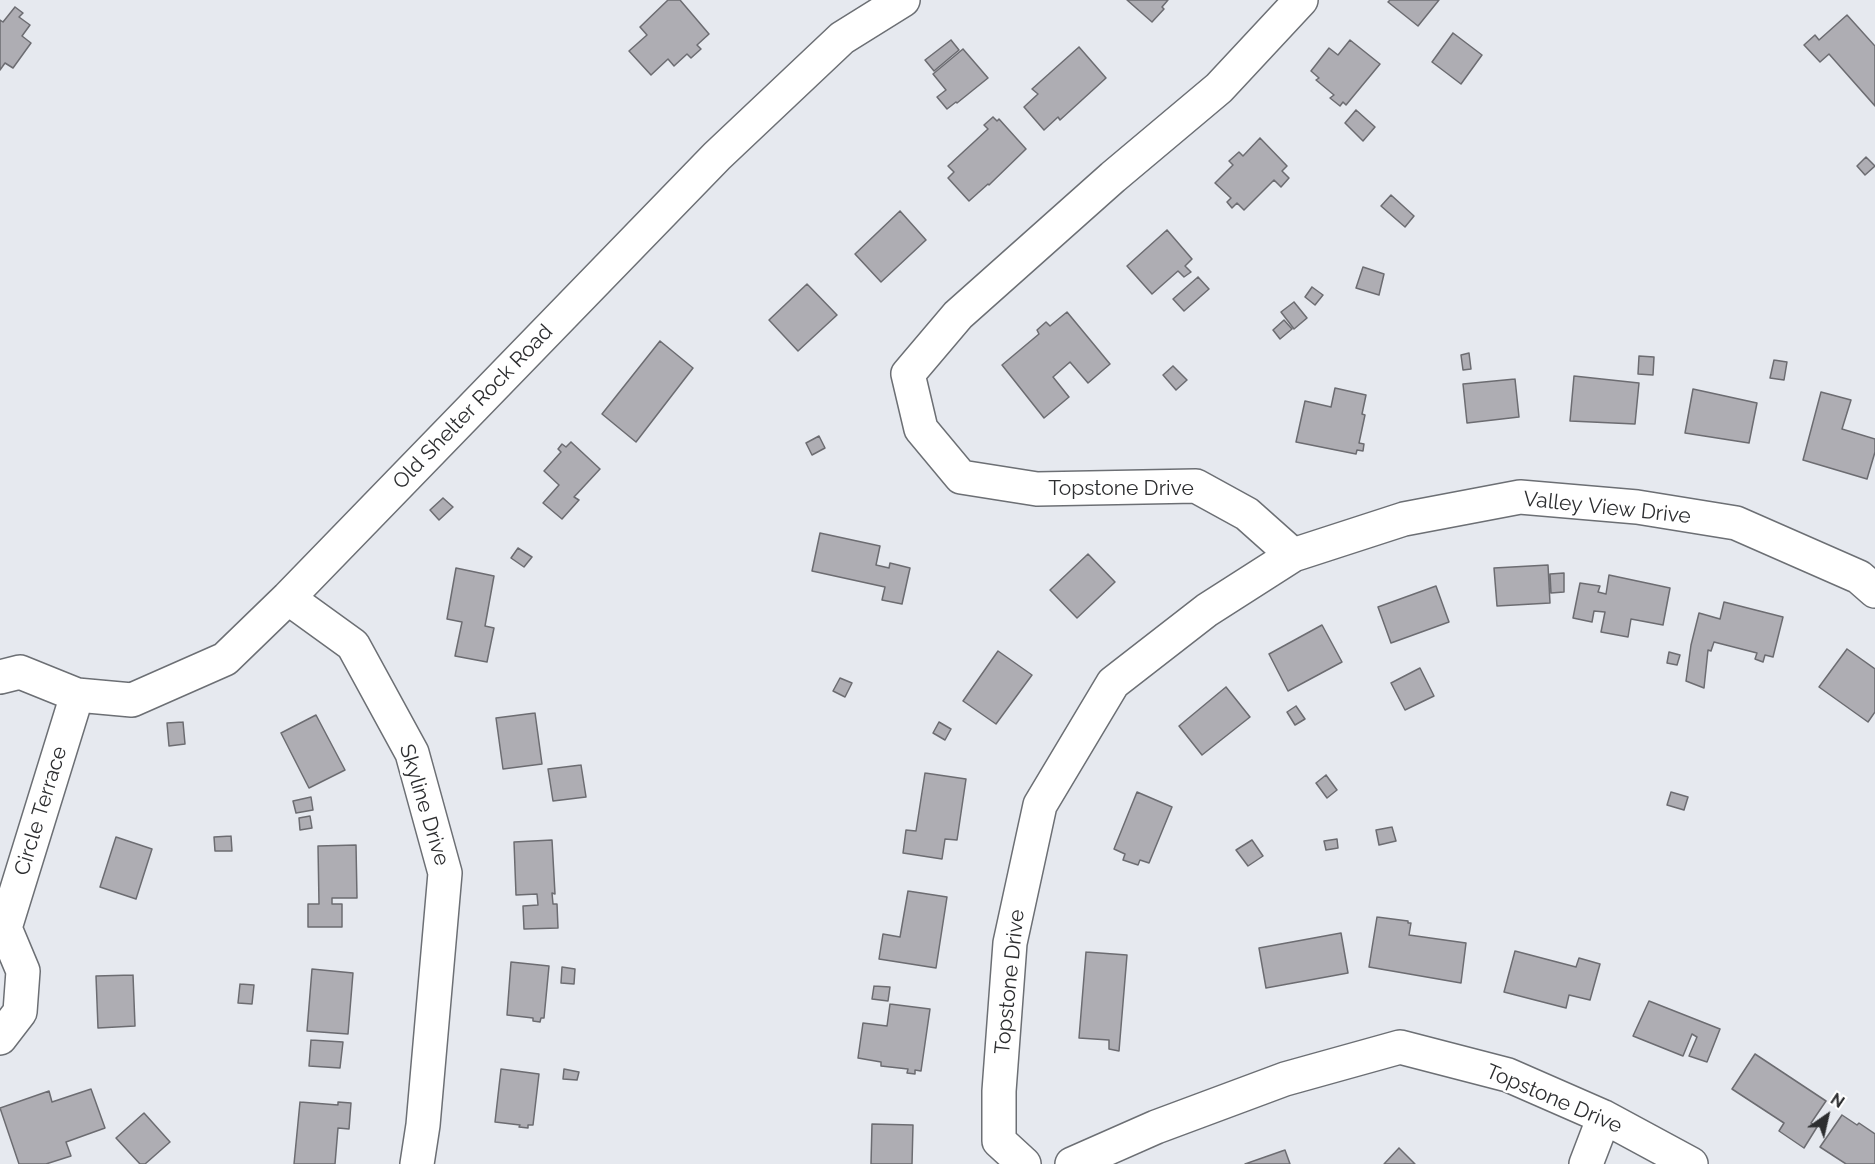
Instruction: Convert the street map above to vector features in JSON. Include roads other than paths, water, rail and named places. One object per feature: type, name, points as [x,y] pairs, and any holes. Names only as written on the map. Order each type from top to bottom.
[{"type":"street","name":"Old Shelter Rock Road","points":[[0,677],[20,672],[77,695],[132,700],[225,659],[288,598],[717,156],[842,39],[903,0]]},
{"type":"street","name":"Topstone Drive","points":[[1024,1164],[999,1141],[999,1091],[1010,943],[1040,805],[1113,683],[1207,610],[1293,555],[1247,514],[1196,486],[1037,489],[961,477],[921,429],[908,374],[958,315],[1113,177],[1219,88],[1301,0]]},
{"type":"street","name":"Valley View Drive","points":[[1293,555],[1404,519],[1520,497],[1637,507],[1736,523],[1859,577],[1875,591]]},
{"type":"street","name":"Skyline Drive","points":[[288,598],[352,645],[412,753],[445,873],[423,1125],[417,1164]]},
{"type":"street","name":"Circle Terrace","points":[[0,1038],[20,1011],[23,971],[2,929],[77,695]]},
{"type":"street","name":"Topstone Drive","points":[[1071,1164],[1156,1127],[1285,1079],[1400,1047],[1508,1075],[1604,1117],[1691,1164]]},
{"type":"street","points":[[1586,1164],[1604,1117]]}]
